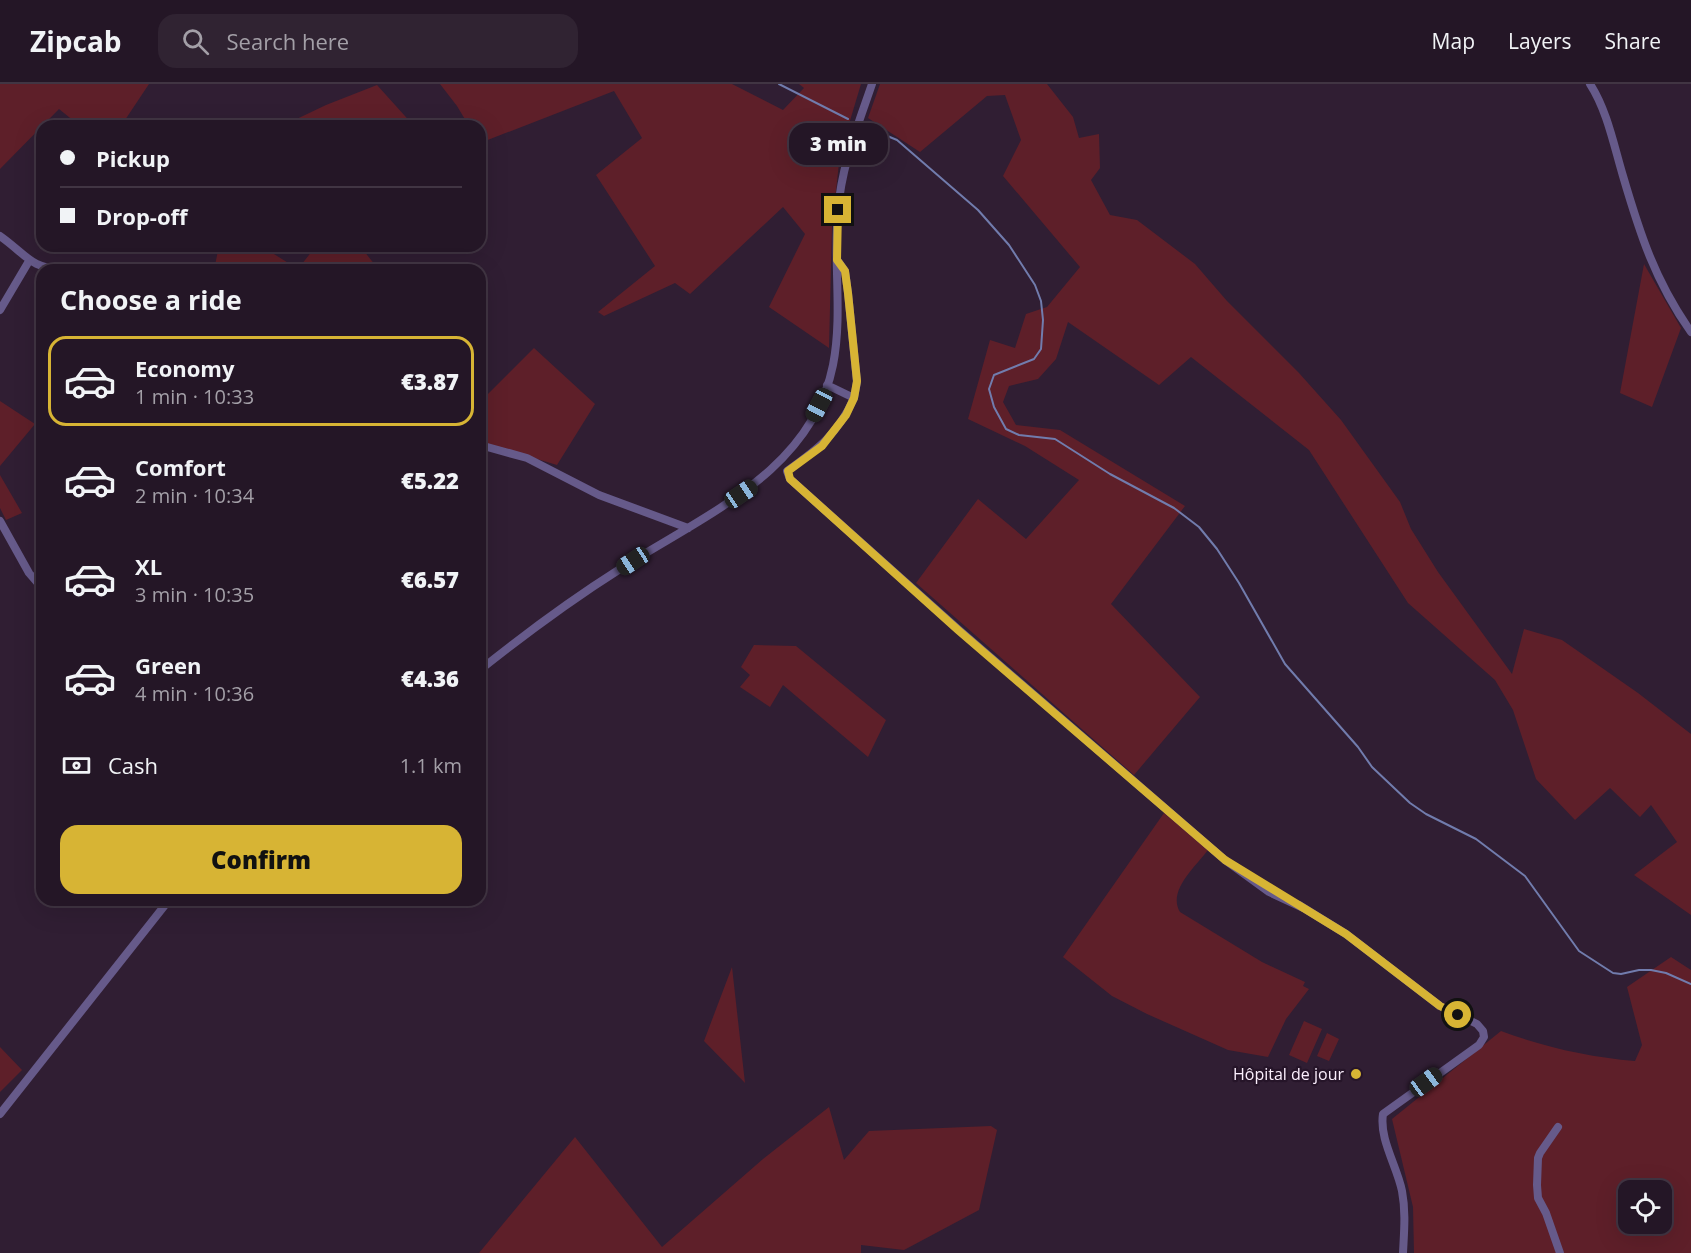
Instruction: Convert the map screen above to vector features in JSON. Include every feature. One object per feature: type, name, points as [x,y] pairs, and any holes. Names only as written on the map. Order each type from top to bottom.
[{"type":"street","points":[[486,665],[573,600],[752,487],[787,455],[809,424],[833,367],[838,328],[838,210],[841,186],[847,159],[872,84]]},
{"type":"street","points":[[1590,84],[1611,134],[1648,256],[1667,294],[1691,332]]},
{"type":"street","points":[[0,236],[36,264]]},
{"type":"street","points":[[837,260],[845,271],[848,293],[857,381],[854,398],[846,415],[822,446],[788,471],[790,479],[958,630],[1225,860],[1269,892],[1303,908],[1346,934],[1440,1006],[1477,1024],[1483,1030],[1484,1037],[1479,1045],[1383,1114],[1381,1127],[1397,1174],[1405,1208],[1403,1253]]},
{"type":"street","points":[[0,310],[29,261]]},
{"type":"street","points":[[827,385],[854,398]]},
{"type":"street","points":[[486,447],[526,458],[599,495],[688,528]]},
{"type":"street","points":[[0,521],[29,573],[36,581]]},
{"type":"street","points":[[0,1114],[164,906]]},
{"type":"street","points":[[1558,1127],[1538,1158],[1537,1185],[1538,1198],[1552,1227],[1560,1253]]},
{"type":"shaded area","points":[[0,84],[149,84],[125,120],[73,120],[59,109],[48,120],[36,120],[36,132],[0,169]]},
{"type":"shaded area","points":[[440,84],[732,84],[783,110],[804,88],[799,84],[861,84],[840,154],[832,227],[829,348],[769,307],[805,234],[783,207],[690,294],[675,283],[604,316],[598,312],[655,266],[596,175],[642,138],[614,91],[486,141],[486,120],[465,120]]},
{"type":"shaded area","points":[[880,84],[1047,84],[1073,117],[1079,138],[1099,134],[1100,168],[1091,180],[1110,215],[1137,220],[1195,264],[1227,301],[1299,373],[1341,420],[1400,502],[1411,529],[1438,572],[1512,674],[1524,629],[1562,640],[1638,693],[1691,734],[1691,915],[1634,875],[1677,842],[1651,805],[1640,817],[1610,788],[1575,820],[1536,779],[1513,710],[1495,680],[1408,603],[1309,450],[1191,357],[1159,385],[1068,322],[1056,359],[1038,379],[1009,386],[1003,402],[1016,425],[1060,430],[1185,506],[1111,604],[1200,697],[1134,775],[916,583],[978,499],[1026,539],[1079,480],[1025,446],[968,419],[990,340],[1015,348],[1026,314],[1047,307],[1080,267],[1003,176],[1021,140],[1005,95],[987,96],[920,152],[868,118]]},
{"type":"shaded area","points":[[377,85],[409,120],[295,120]]},
{"type":"shaded area","points":[[218,252],[271,252],[290,264],[215,264]]},
{"type":"shaded area","points":[[311,252],[365,252],[374,264],[302,264]]},
{"type":"shaded area","points":[[1644,264],[1681,328],[1652,407],[1620,393]]},
{"type":"shaded area","points":[[534,348],[595,404],[557,465],[486,444],[486,396]]},
{"type":"shaded area","points":[[0,401],[35,424],[0,466]]},
{"type":"shaded area","points":[[0,475],[22,513],[6,520],[0,508]]},
{"type":"shaded area","points":[[754,645],[796,646],[886,720],[868,757],[783,685],[770,707],[740,687],[750,675],[741,667]]},
{"type":"shaded area","points":[[1164,813],[1208,850],[1180,887],[1177,904],[1180,912],[1262,962],[1305,982],[1303,986],[1309,989],[1286,1019],[1268,1057],[1228,1050],[1147,1014],[1112,996],[1063,957]]},
{"type":"shaded area","points":[[1671,957],[1691,970],[1691,1253],[1414,1253],[1413,1207],[1392,1119],[1501,1031],[1567,1050],[1635,1061],[1642,1045],[1627,987]]},
{"type":"shaded area","points":[[732,967],[745,1083],[704,1041]]},
{"type":"shaded area","points":[[1304,1021],[1322,1029],[1307,1063],[1289,1055]]},
{"type":"shaded area","points":[[1327,1033],[1339,1039],[1329,1061],[1317,1056]]},
{"type":"shaded area","points":[[0,1047],[22,1070],[0,1092]]},
{"type":"shaded area","points":[[829,1107],[844,1160],[869,1131],[991,1126],[997,1130],[979,1210],[904,1250],[861,1245],[861,1253],[479,1253],[575,1137],[662,1247],[763,1159]]},
{"type":"waterway","points":[[779,84],[848,119]]},
{"type":"waterway","points":[[868,128],[897,140],[978,210],[1009,245],[1035,285],[1041,301],[1043,320],[1041,349],[1034,359],[994,375],[989,389],[994,407],[1006,429],[1019,435],[1055,439],[1110,474],[1174,508],[1199,527],[1217,549],[1239,583],[1285,664],[1358,747],[1372,767],[1410,803],[1426,814],[1476,839],[1525,876],[1579,951],[1613,973],[1651,970],[1666,973],[1691,984]]},
{"type":"place","name":"Hôpital de jour","points":[[1356,1074]]},
{"type":"route","points":[[838,210],[837,260],[845,271],[848,293],[857,381],[854,398],[846,415],[822,446],[788,471],[790,479],[958,630],[1225,860],[1346,934],[1440,1006],[1458,1015]]}]
